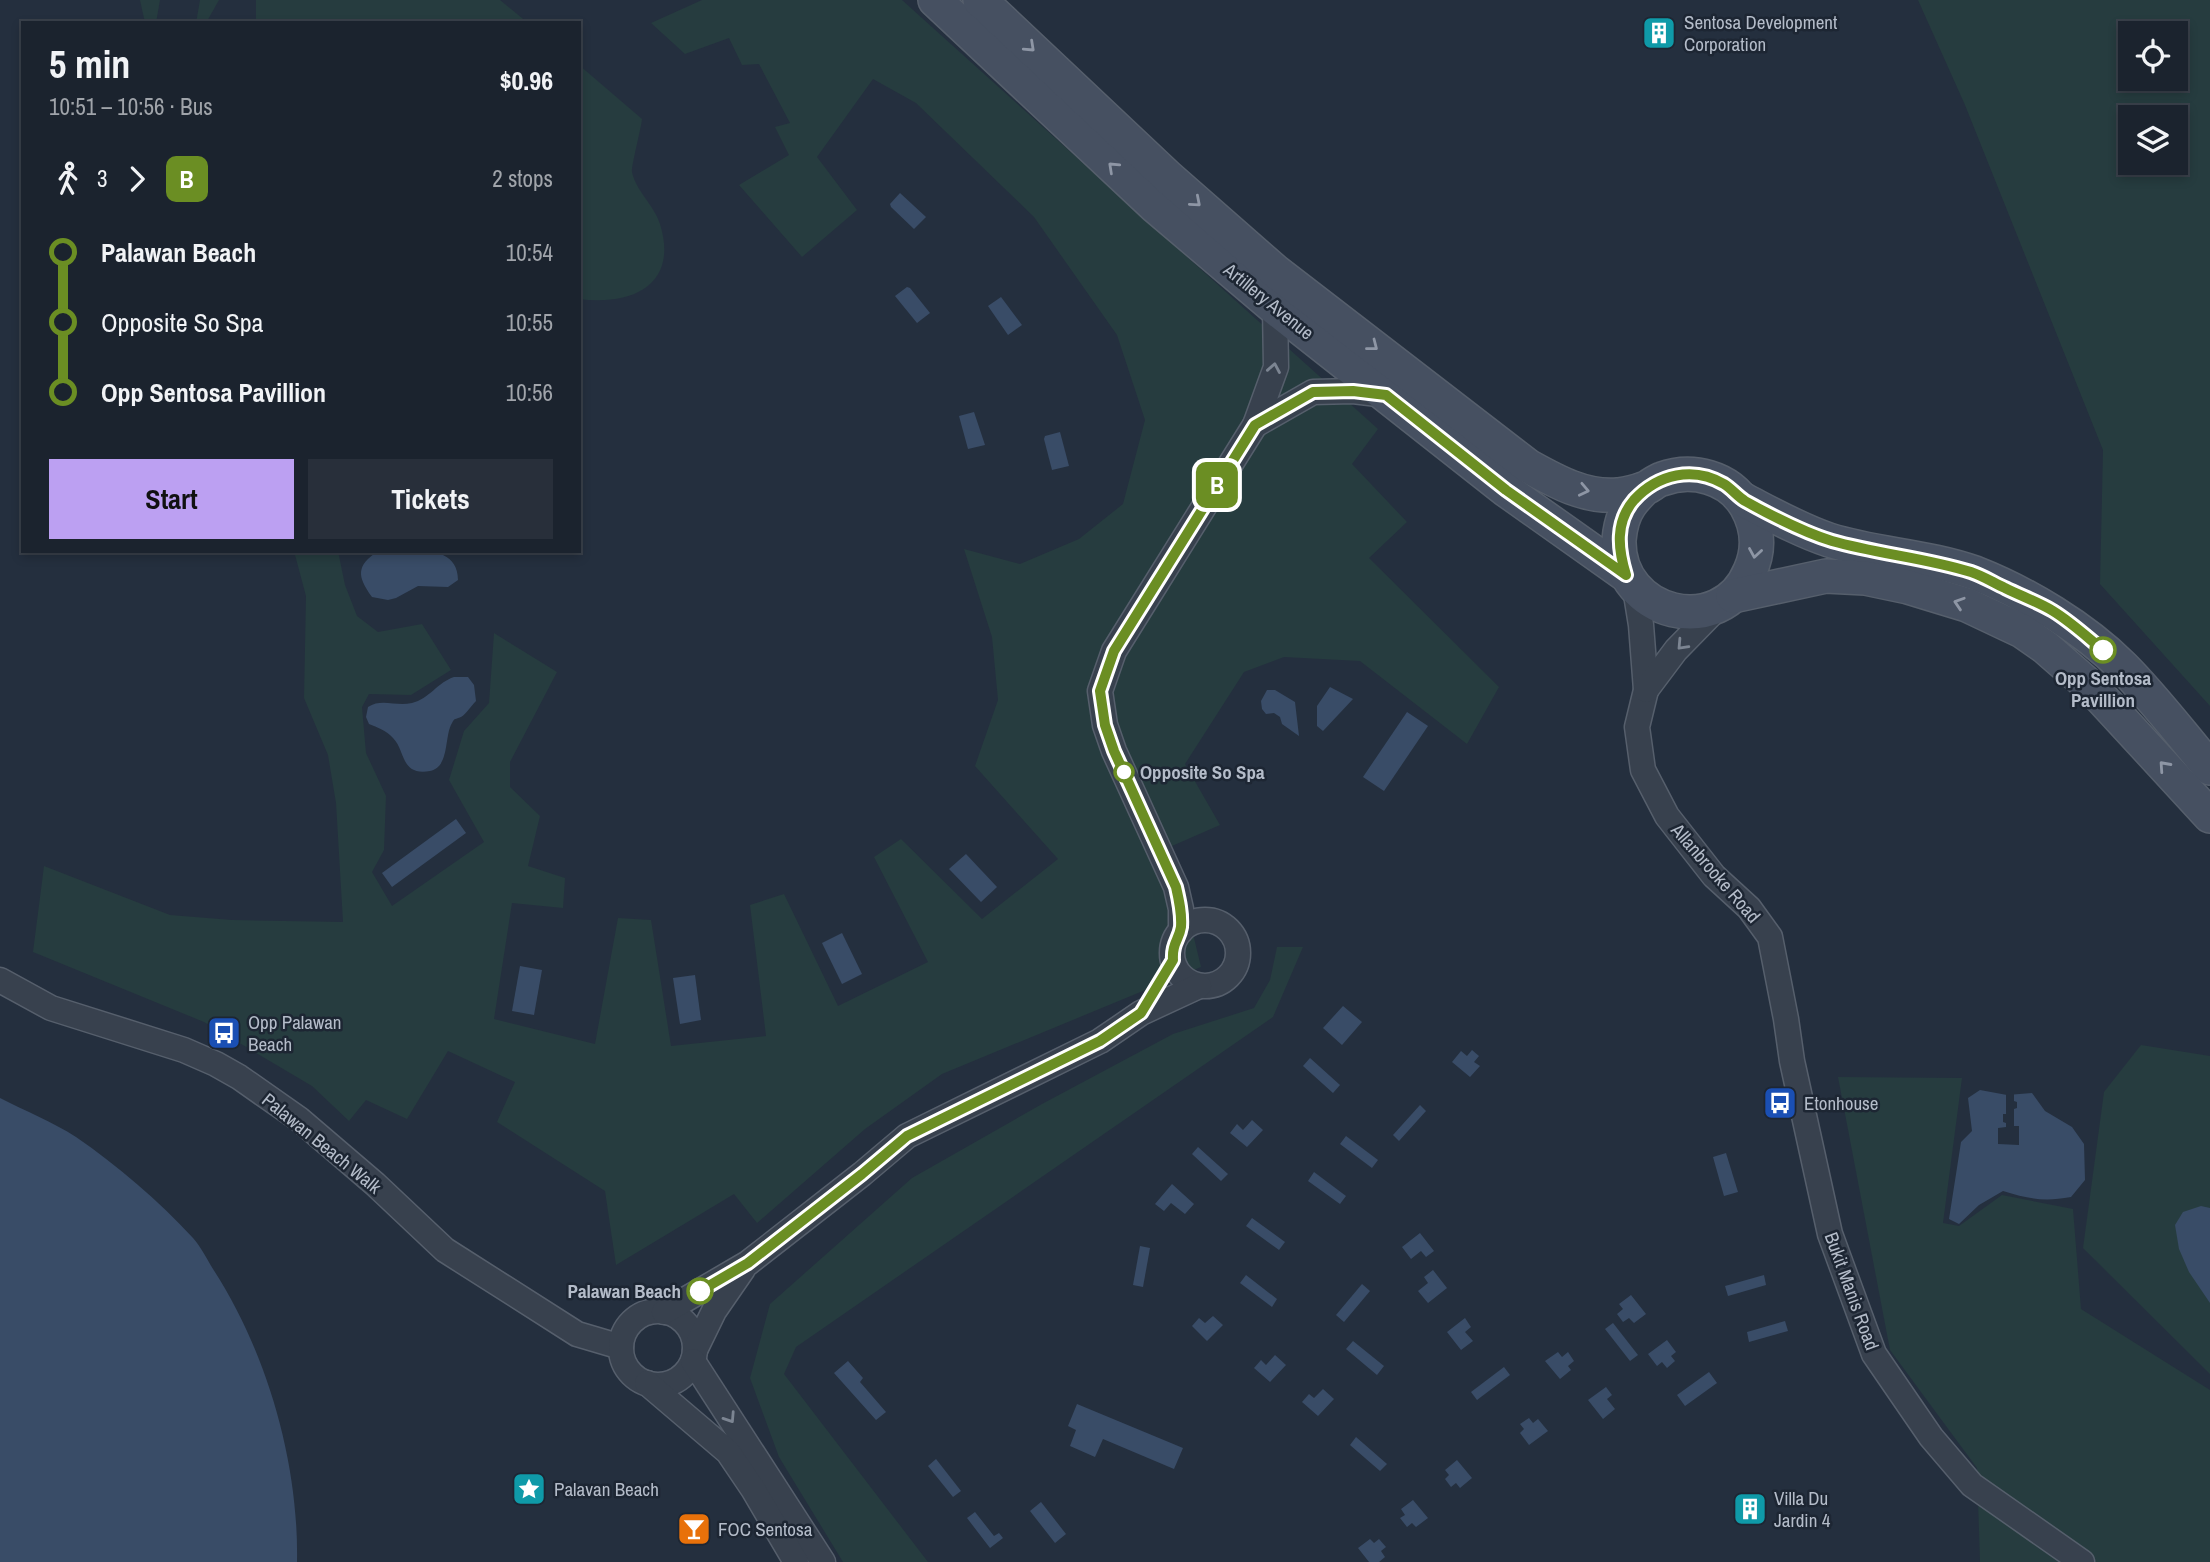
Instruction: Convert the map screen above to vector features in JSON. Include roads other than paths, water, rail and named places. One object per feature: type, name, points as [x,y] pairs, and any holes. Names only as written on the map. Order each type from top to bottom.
[{"type":"street","name":"Artillery Avenue","points":[[935,0],[1156,207],[1275,308],[1506,490],[1630,581],[1649,601],[1666,609],[1685,612],[1704,610],[1727,600]]},
{"type":"street","name":"Artillery Avenue","points":[[980,0],[1169,178],[1275,271],[1528,466],[1557,482],[1589,492],[1617,495],[1644,489],[1659,480],[1676,475],[1694,474],[1727,486],[1742,499]]},
{"type":"street","points":[[1181,931],[1181,909],[1176,887],[1114,751],[1105,725],[1100,691],[1114,651],[1255,425],[1276,367],[1275,308]]},
{"type":"street","points":[[1255,425],[1313,392],[1353,391],[1386,395]]},
{"type":"street","points":[[1630,581],[1619,552],[1619,528],[1628,507],[1644,489]]},
{"type":"street","points":[[1727,600],[1747,580],[1755,560],[1757,539],[1753,518],[1742,499]]},
{"type":"street","points":[[1742,499],[1797,527],[1831,540],[1975,573],[2051,610],[2122,666],[2210,768]]},
{"type":"street","points":[[1727,600],[1826,576],[1865,578],[1966,605],[2022,631],[2074,672],[2093,689],[2210,816]]},
{"type":"street","name":"Allanbrooke Road","points":[[1630,581],[1641,625],[1646,690],[1637,727],[1643,770],[1667,816],[1714,876],[1749,908],[1770,937]]},
{"type":"street","name":"Allanbrooke Road","points":[[1646,690],[1676,650],[1727,600]]},
{"type":"street","points":[[664,1312],[748,1263],[907,1136],[1100,1041],[1141,1013],[1199,986],[1210,986],[1229,976],[1238,958],[1238,947],[1228,929],[1209,920],[1192,906],[1176,887]]},
{"type":"street","points":[[1199,986],[1183,977],[1176,969],[1172,950],[1175,940],[1189,924],[1209,920]]},
{"type":"street","name":"Bukit Manis Road","points":[[1770,937],[1792,1060],[1830,1234],[1874,1354],[1931,1437],[1972,1485],[2082,1562]]},
{"type":"street","points":[[1141,1013],[1173,960]]},
{"type":"street","name":"Palawan Beach Walk","points":[[0,980],[51,1008],[184,1050],[239,1077],[299,1119],[375,1184],[445,1250],[577,1334],[621,1347]]},
{"type":"street","points":[[748,1263],[714,1311],[694,1355],[687,1370],[680,1378],[658,1385],[648,1383],[628,1370],[623,1359],[621,1347],[624,1335],[630,1324],[640,1316],[651,1312],[664,1312],[674,1315],[690,1329],[694,1339],[694,1355],[823,1562]]},
{"type":"street","points":[[648,1383],[728,1452],[754,1489],[796,1562]]},
{"type":"water","points":[[900,193],[926,217],[914,229],[891,207],[890,204]]},
{"type":"water","points":[[907,287],[930,313],[917,323],[895,296]]},
{"type":"water","points":[[1001,297],[1022,325],[1008,335],[988,306]]},
{"type":"water","points":[[974,412],[985,445],[968,449],[959,416]]},
{"type":"water","points":[[1060,432],[1069,466],[1052,470],[1044,439],[1045,436]]},
{"type":"water","points":[[375,553],[440,554],[449,559],[456,568],[458,580],[448,587],[418,586],[388,600],[372,597],[361,572]]},
{"type":"water","points":[[454,677],[468,677],[474,685],[476,701],[463,716],[453,721],[441,764],[430,771],[413,770],[393,738],[369,724],[366,717],[368,707],[379,703],[406,704],[418,701]]},
{"type":"water","points":[[1330,687],[1353,699],[1323,731],[1317,726],[1317,706]]},
{"type":"water","points":[[1267,690],[1275,690],[1295,702],[1299,736],[1282,724],[1280,717],[1274,713],[1266,714],[1262,709],[1261,701]]},
{"type":"water","points":[[1407,712],[1428,726],[1384,791],[1363,777]]},
{"type":"water","points":[[456,819],[466,833],[392,887],[382,873]]},
{"type":"water","points":[[966,854],[997,887],[981,902],[949,869]]},
{"type":"water","points":[[842,933],[862,974],[842,984],[822,943]]},
{"type":"water","points":[[520,966],[542,970],[534,1015],[512,1011]]},
{"type":"water","points":[[695,975],[701,1020],[680,1024],[673,978]]},
{"type":"water","points":[[1343,1006],[1362,1022],[1342,1045],[1323,1028]]},
{"type":"water","points":[[1472,1050],[1479,1056],[1474,1062],[1480,1066],[1470,1077],[1452,1062],[1461,1051],[1467,1056]]},
{"type":"water","points":[[1310,1058],[1340,1085],[1333,1093],[1303,1066]]},
{"type":"water","points":[[1980,1090],[2007,1095],[2032,1093],[2045,1111],[2072,1127],[2084,1144],[2085,1180],[2071,1197],[2037,1199],[2003,1191],[1979,1205],[1959,1224],[1949,1219],[1961,1142],[1972,1131],[1968,1098]]},
{"type":"water","points":[[0,1098],[76,1137],[107,1160],[166,1210],[201,1249],[249,1336],[276,1410],[292,1486],[297,1562],[0,1562]]},
{"type":"water","points":[[1420,1105],[1426,1111],[1399,1141],[1393,1135]]},
{"type":"water","points":[[1252,1120],[1263,1130],[1247,1147],[1230,1133],[1237,1124],[1243,1130]]},
{"type":"water","points":[[1346,1136],[1378,1160],[1372,1168],[1340,1144]]},
{"type":"water","points":[[1198,1147],[1228,1174],[1221,1181],[1192,1154]]},
{"type":"water","points":[[1726,1153],[1738,1192],[1724,1196],[1713,1157]]},
{"type":"water","points":[[1314,1172],[1346,1196],[1340,1204],[1308,1181]]},
{"type":"water","points":[[1172,1184],[1194,1204],[1185,1214],[1171,1203],[1164,1211],[1155,1204]]},
{"type":"water","points":[[2201,1206],[2210,1208],[2210,1303],[2189,1272],[2179,1249],[2175,1225],[2183,1212]]},
{"type":"water","points":[[1252,1218],[1285,1242],[1279,1250],[1246,1226]]},
{"type":"water","points":[[1420,1233],[1434,1251],[1426,1257],[1421,1251],[1411,1259],[1402,1247]]},
{"type":"water","points":[[1140,1246],[1150,1248],[1143,1287],[1133,1285]]},
{"type":"water","points":[[1433,1270],[1447,1288],[1428,1303],[1418,1291],[1428,1283],[1424,1277]]},
{"type":"water","points":[[1246,1275],[1277,1299],[1272,1307],[1240,1283]]},
{"type":"water","points":[[1764,1275],[1766,1285],[1728,1296],[1725,1286]]},
{"type":"water","points":[[1362,1284],[1370,1291],[1344,1322],[1336,1315]]},
{"type":"water","points":[[1631,1295],[1646,1314],[1634,1323],[1629,1318],[1623,1322],[1617,1314],[1623,1309],[1619,1304]]},
{"type":"water","points":[[1213,1316],[1223,1325],[1207,1341],[1192,1326],[1199,1318],[1205,1323]]},
{"type":"water","points":[[1465,1318],[1471,1327],[1465,1332],[1473,1341],[1461,1350],[1447,1332]]},
{"type":"water","points":[[1785,1321],[1788,1331],[1749,1342],[1747,1332]]},
{"type":"water","points":[[1613,1323],[1638,1355],[1630,1361],[1605,1329]]},
{"type":"water","points":[[1667,1340],[1676,1352],[1671,1356],[1675,1361],[1667,1368],[1662,1362],[1657,1366],[1648,1354]]},
{"type":"water","points":[[1353,1341],[1384,1366],[1377,1375],[1346,1349]]},
{"type":"water","points":[[1558,1352],[1562,1357],[1568,1352],[1574,1361],[1568,1366],[1571,1370],[1560,1379],[1545,1361]]},
{"type":"water","points":[[1275,1355],[1286,1365],[1270,1382],[1254,1368],[1261,1360],[1266,1365]]},
{"type":"water","points":[[848,1361],[863,1378],[860,1382],[886,1412],[876,1420],[834,1373]]},
{"type":"water","points":[[1504,1367],[1510,1375],[1477,1400],[1471,1392]]},
{"type":"water","points":[[1709,1372],[1717,1383],[1685,1406],[1677,1395]]},
{"type":"water","points":[[1606,1387],[1612,1395],[1607,1399],[1615,1409],[1603,1419],[1588,1400]]},
{"type":"water","points":[[1323,1389],[1334,1399],[1318,1416],[1302,1402],[1309,1394],[1314,1398]]},
{"type":"water","points":[[1077,1404],[1183,1448],[1174,1469],[1103,1439],[1095,1457],[1070,1446],[1076,1430],[1068,1426]]},
{"type":"water","points":[[1529,1418],[1533,1423],[1538,1419],[1548,1431],[1529,1445],[1520,1433],[1524,1429],[1520,1424]]},
{"type":"water","points":[[1356,1437],[1387,1464],[1380,1471],[1350,1445]]},
{"type":"water","points":[[936,1459],[961,1491],[953,1497],[928,1466]]},
{"type":"water","points":[[1457,1460],[1472,1478],[1460,1488],[1456,1483],[1451,1487],[1445,1479],[1449,1475],[1445,1470]]},
{"type":"water","points":[[1413,1500],[1428,1518],[1416,1527],[1412,1523],[1407,1527],[1400,1518],[1405,1515],[1401,1509]]},
{"type":"water","points":[[1041,1502],[1066,1534],[1055,1543],[1030,1511]]},
{"type":"water","points":[[975,1512],[994,1536],[999,1533],[1003,1538],[990,1548],[967,1518]]},
{"type":"water","points":[[1370,1539],[1374,1543],[1379,1539],[1386,1547],[1381,1551],[1385,1557],[1379,1562],[1369,1562],[1358,1548]]},
{"type":"place","name":"Sentosa Development Corporation","points":[[1659,33]]},
{"type":"place","name":"Opp Sentosa Pavillion","points":[[2103,650]]},
{"type":"place","name":"Opposite So Spa","points":[[1124,772]]},
{"type":"place","name":"Opp Palawan Beach","points":[[224,1033]]},
{"type":"place","name":"Etonhouse","points":[[1780,1103]]},
{"type":"place","name":"Palawan Beach","points":[[700,1291]]},
{"type":"place","name":"Palavan Beach","points":[[529,1489]]},
{"type":"place","name":"Villa Du Jardin 4","points":[[1750,1509]]},
{"type":"place","name":"FOC Sentosa","points":[[694,1529]]}]
